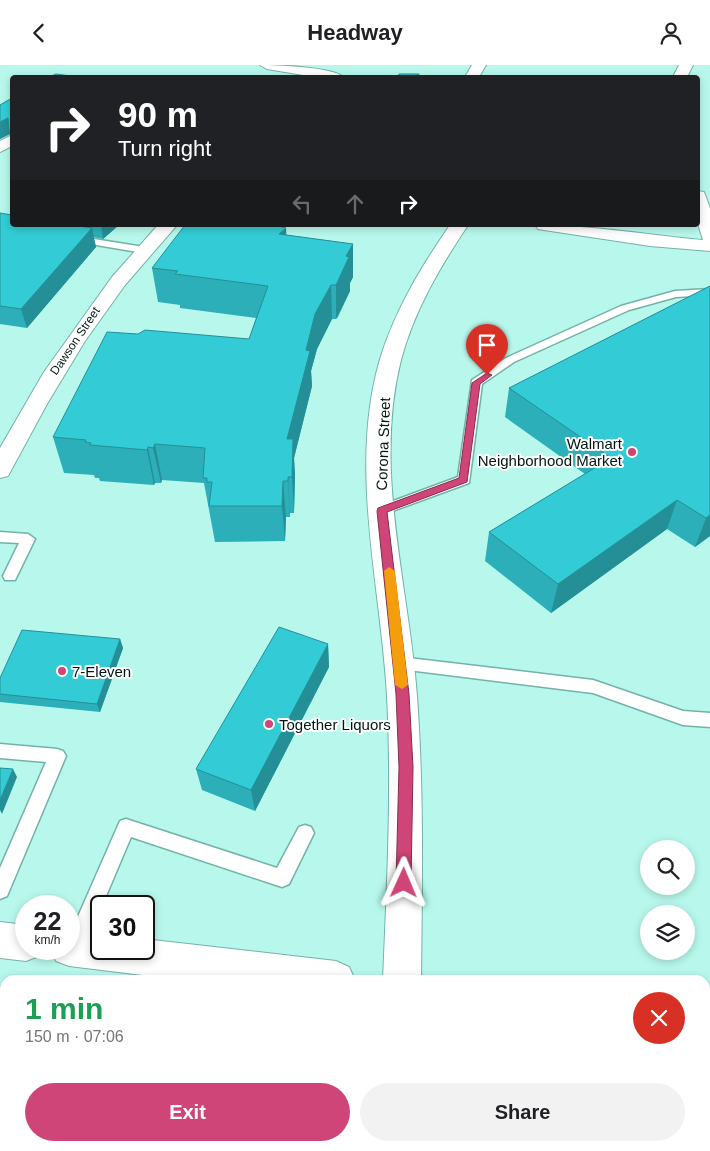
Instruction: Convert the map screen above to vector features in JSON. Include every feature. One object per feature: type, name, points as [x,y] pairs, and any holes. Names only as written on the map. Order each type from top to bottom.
[{"type":"street","points":[[267,65],[324,75]]},
{"type":"street","points":[[700,203],[710,237]]},
{"type":"street","name":"Dawson Street","points":[[0,469],[38,397],[93,313],[144,250],[166,227]]},
{"type":"street","name":"Corona Street","points":[[402,975],[406,767],[400,663],[382,511],[379,465],[381,408],[392,355],[405,317],[436,257],[458,227]]},
{"type":"street","points":[[557,227],[650,241],[710,246]]},
{"type":"street","points":[[0,940],[15,942]]},
{"type":"street","points":[[80,949],[295,975]]},
{"type":"lane","points":[[60,236],[144,250]]},
{"type":"lane","points":[[382,511],[464,480],[476,383],[510,360],[625,308],[675,294],[710,292]]},
{"type":"lane","points":[[0,537],[28,539],[10,576]]},
{"type":"lane","points":[[400,663],[593,687],[683,718],[710,720]]},
{"type":"lane","points":[[0,751],[57,756],[0,890]]},
{"type":"lane","points":[[80,928],[126,827],[282,878],[305,833]]},
{"type":"building","points":[[399,74],[419,74],[419,75]]},
{"type":"building","points":[[10,99],[10,131],[8,118],[0,122],[0,105]]},
{"type":"building","points":[[0,213],[10,215],[10,227],[92,228],[21,309],[0,306]]},
{"type":"building","points":[[183,227],[282,227],[286,228],[279,234],[353,244],[346,256],[349,257],[336,285],[331,285],[315,314],[306,350],[310,351],[287,439],[293,439],[292,477],[288,477],[288,481],[283,481],[282,506],[209,506],[212,482],[207,482],[207,478],[203,478],[205,448],[155,444],[153,448],[148,447],[147,450],[90,445],[91,443],[85,442],[86,440],[53,437],[107,332],[138,334],[145,330],[249,339],[268,286],[175,274],[178,271],[152,268]]},
{"type":"building","name":"Walmart Neighborhood Market","points":[[710,286],[710,515],[706,518],[677,500],[558,584],[489,532],[611,458],[509,388]]},
{"type":"building","points":[[279,627],[328,644],[251,790],[196,769]]},
{"type":"building","name":"7-Eleven","points":[[22,630],[120,639],[97,704],[0,694],[0,678]]},
{"type":"building","points":[[0,768],[13,769],[0,800]]},
{"type":"slow traffic","points":[[389,571],[402,685]]},
{"type":"place","name":"Walmart Neighborhood Market","points":[[632,452]]},
{"type":"place","name":"7-Eleven","points":[[62,671]]},
{"type":"place","name":"Together Liquors","points":[[269,724]]},
{"type":"route","points":[[404,883],[406,767],[402,694],[396,624],[382,511],[464,480],[468,434],[476,383],[487,375]]}]
